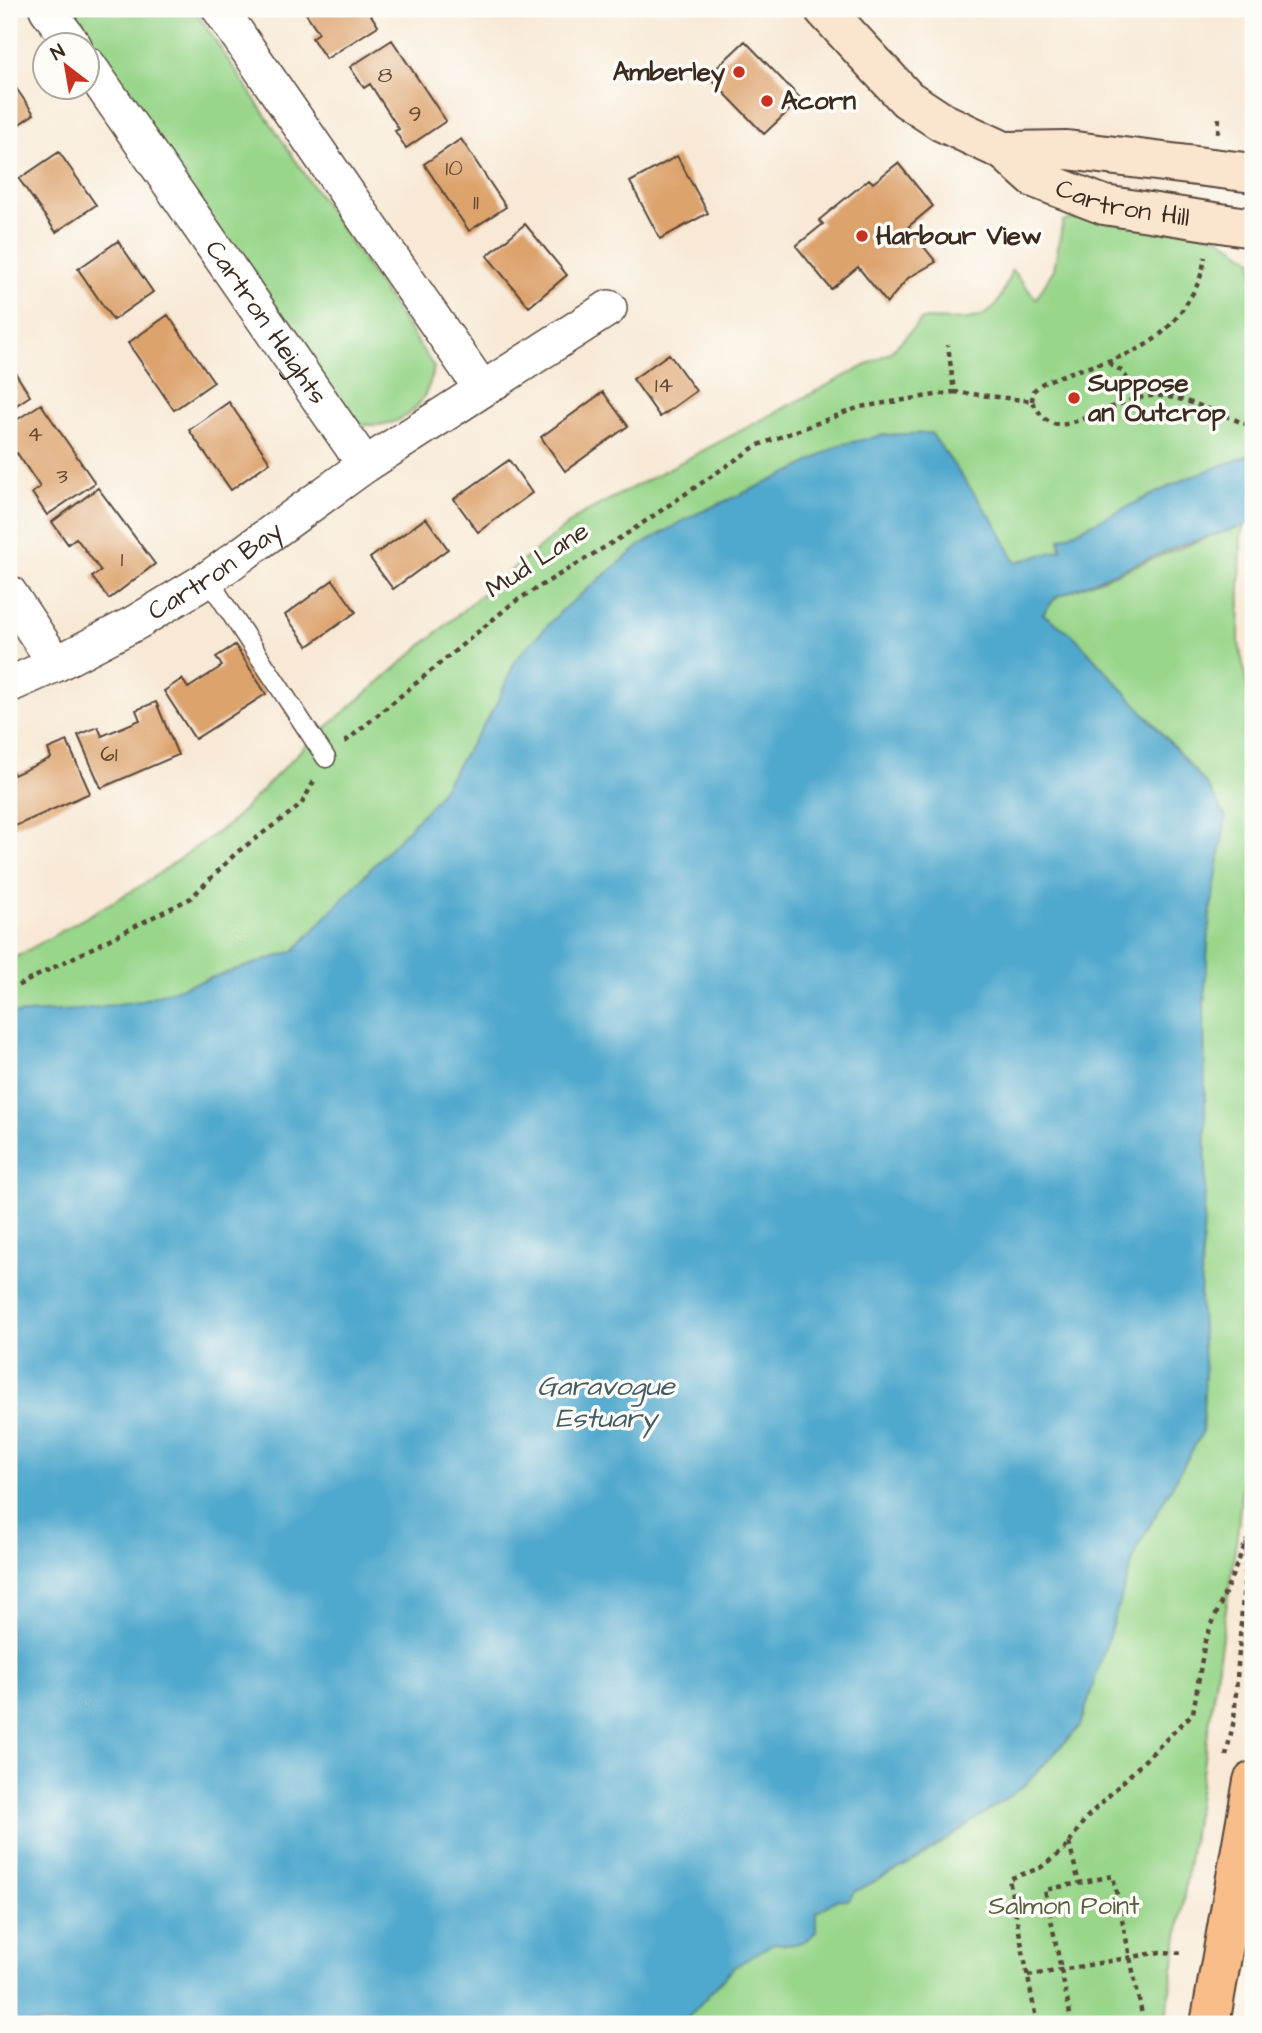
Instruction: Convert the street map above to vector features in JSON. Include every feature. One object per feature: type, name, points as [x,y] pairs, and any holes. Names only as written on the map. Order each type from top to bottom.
[{"type":"highway","points":[[1210,2024],[1253,1781]]},
{"type":"main road","name":"Cartron Hill","points":[[824,9],[907,99],[942,122],[1004,151],[1034,178],[1104,205],[1253,228]]},
{"type":"main road","name":"Cartron Hill","points":[[1004,151],[1067,150],[1253,173]]},
{"type":"street","points":[[47,9],[64,32]]},
{"type":"street","points":[[220,9],[482,389]]},
{"type":"street","name":"Cartron Heights","points":[[102,85],[365,465]]},
{"type":"street","points":[[365,465],[609,308]]},
{"type":"street","name":"Cartron Bay","points":[[9,685],[56,664],[208,579],[365,465]]},
{"type":"street","points":[[9,593],[56,664]]},
{"type":"lane","points":[[208,579],[326,758]]},
{"type":"path","points":[[1201,282],[1170,328],[1136,353],[1062,374],[1033,391],[1032,401],[1039,413],[1052,424],[1066,425],[1140,397],[1163,396],[1251,426]]},
{"type":"path","points":[[948,345],[954,393]]},
{"type":"path","points":[[1108,362],[1122,371],[1140,397]]},
{"type":"path","name":"Mud Lane","points":[[326,758],[514,602],[628,533],[756,446],[860,407],[954,393],[1032,401]]},
{"type":"path","points":[[9,990],[191,898],[236,853],[301,805],[326,758]]},
{"type":"path","points":[[1037,2024],[1009,1879],[1040,1868],[1064,1850],[1086,1818],[1192,1713],[1205,1641],[1247,1540]]},
{"type":"path","points":[[1069,1843],[1079,1883]]},
{"type":"path","points":[[1072,2024],[1045,1890],[1114,1876],[1144,2024]]},
{"type":"path","points":[[1028,1976],[1160,1952],[1184,1954]]},
{"type":"green space","points":[[61,9],[194,9],[434,367],[430,383],[415,408],[394,422],[380,425],[349,422],[102,68],[102,32],[77,32]]},
{"type":"green space","name":"Garavogue Estuary","points":[[1092,215],[1219,237],[1253,260],[1253,501],[1241,535],[1239,643],[1251,707],[1253,754],[1253,1375],[1238,1528],[1165,2024],[128,2024],[9,1992],[9,961],[144,884],[230,823],[308,743],[489,588],[580,515],[891,352],[922,319],[962,320],[990,311],[996,305],[1012,270],[1036,299],[1054,269],[1063,221]],"holes":[[[1209,537],[1056,597],[1043,614],[1061,550]]]},
{"type":"water","name":"Garavogue Estuary","points":[[931,433],[998,527],[1015,562],[1061,550],[1060,539],[1185,479],[1253,454],[1253,523],[1179,546],[1056,597],[1043,614],[1074,636],[1147,716],[1206,784],[1226,817],[1210,915],[1204,1006],[1206,1172],[1200,1299],[1205,1374],[1202,1433],[1137,1548],[1080,1726],[1024,1786],[918,1859],[854,1892],[849,1900],[838,1899],[816,1913],[816,1932],[806,1940],[792,1945],[774,1943],[733,1968],[682,2024],[9,2024],[9,1014],[78,1010],[139,1001],[294,951],[435,800],[496,705],[516,659],[562,610],[641,545],[692,516],[795,470],[839,445],[884,435]]},
{"type":"building","points":[[303,9],[367,9],[378,26],[326,59],[312,38],[319,33]]},
{"type":"building","points":[[392,40],[446,121],[406,148],[395,131],[399,129],[370,84],[364,88],[350,67]]},
{"type":"building","points":[[745,41],[801,99],[764,134],[708,76]]},
{"type":"building","points":[[9,78],[34,114],[9,131]]},
{"type":"building","points":[[461,139],[506,207],[469,231],[424,164]]},
{"type":"building","points":[[59,152],[96,205],[56,232],[19,179]]},
{"type":"building","points":[[677,156],[708,213],[660,239],[630,182]]},
{"type":"building","name":"Harbour View","points":[[898,163],[933,206],[908,227],[936,262],[908,278],[887,303],[858,267],[831,289],[796,246],[823,224],[819,220],[869,179],[873,183]]},
{"type":"building","points":[[525,224],[567,275],[529,307],[487,256]]},
{"type":"building","points":[[118,241],[153,292],[113,320],[78,269]]},
{"type":"building","points":[[168,315],[214,382],[174,410],[128,343]]},
{"type":"building","points":[[669,354],[696,391],[660,417],[633,379]]},
{"type":"building","points":[[9,363],[30,396],[9,410]]},
{"type":"building","points":[[603,392],[628,426],[565,471],[541,437]]},
{"type":"building","points":[[229,402],[270,462],[231,490],[189,430]]},
{"type":"building","points":[[41,404],[95,483],[47,515],[32,493],[40,487],[17,453],[9,459],[9,425]]},
{"type":"building","points":[[509,460],[532,493],[478,532],[454,499]]},
{"type":"building","points":[[98,488],[155,564],[109,599],[92,577],[101,571],[76,538],[68,544],[52,522]]},
{"type":"building","points":[[426,518],[448,549],[393,589],[370,558]]},
{"type":"building","points":[[333,580],[356,612],[308,646],[285,615]]},
{"type":"building","points":[[235,645],[266,694],[195,739],[164,691],[182,679],[188,688],[222,666],[216,657]]},
{"type":"building","points":[[156,702],[178,755],[101,788],[78,735],[98,727],[102,736],[140,720],[136,710]]},
{"type":"building","points":[[67,741],[90,793],[13,827],[9,818],[9,763],[14,775],[51,758],[48,749]]},
{"type":"place","name":"Amberley","points":[[739,72]]},
{"type":"place","name":"Acorn","points":[[767,101]]},
{"type":"place","name":"Harbour View","points":[[862,236]]},
{"type":"place","name":"Suppose an Outcrop","points":[[1074,398]]},
{"type":"park label","name":"Salmon Point","points":[[1064,1906]]}]
